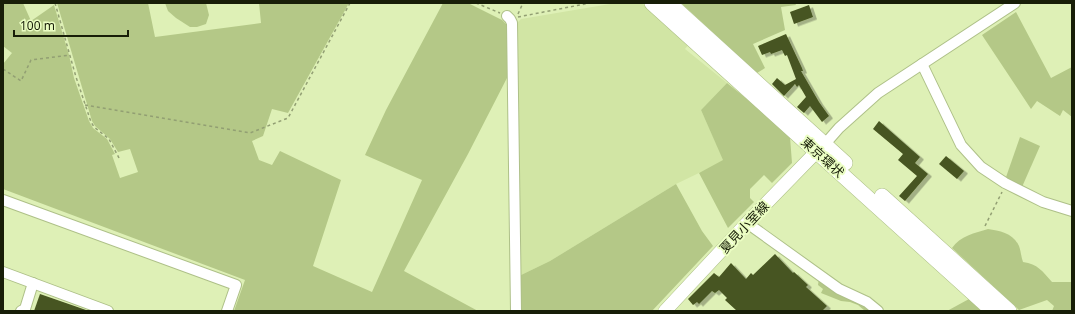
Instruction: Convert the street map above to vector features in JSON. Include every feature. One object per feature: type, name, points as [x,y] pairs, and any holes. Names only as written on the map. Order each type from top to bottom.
[{"type":"highway","name":"東京環状","points":[[652,3],[821,147],[1009,311]]},
{"type":"highway","name":"東京環状","points":[[669,3],[993,311]]},
{"type":"main road","name":"夏見小室線","points":[[665,311],[747,223],[821,147]]},
{"type":"street","points":[[821,147],[839,128],[878,93],[1015,3]]},
{"type":"street","points":[[507,16],[512,23],[516,311]]},
{"type":"street","points":[[922,64],[961,145],[981,167],[1006,183],[1043,202],[1072,211]]},
{"type":"street","points":[[3,200],[236,285],[227,311]]},
{"type":"street","points":[[747,223],[840,289],[867,302],[878,311]]},
{"type":"street","points":[[3,272],[108,311]]},
{"type":"street","points":[[21,311],[25,309],[33,283]]},
{"type":"path","points":[[55,3],[90,122],[109,139],[119,158]]},
{"type":"path","points":[[85,105],[250,133],[288,118],[350,3]]},
{"type":"path","points":[[476,3],[507,16]]},
{"type":"path","points":[[523,3],[516,18],[590,3]]},
{"type":"path","points":[[3,69],[21,81],[31,60],[70,55]]},
{"type":"path","points":[[985,226],[1006,183]]},
{"type":"shaded area","points":[[3,3],[23,3],[31,21],[54,5],[69,55],[74,78],[89,121],[93,128],[107,139],[115,154],[112,155],[120,178],[138,172],[130,149],[118,152],[110,139],[95,126],[92,121],[57,3],[148,3],[155,37],[261,23],[259,3],[349,3],[288,113],[272,109],[263,136],[252,141],[259,160],[272,165],[280,151],[341,180],[313,266],[372,292],[422,180],[365,155],[386,110],[443,3],[468,3],[502,20],[508,26],[508,76],[468,154],[404,271],[478,311],[234,311],[245,280],[3,189],[3,64],[12,53],[3,46]]},
{"type":"shaded area","points":[[165,3],[206,3],[209,15],[206,24],[197,27],[190,27],[168,11]]},
{"type":"shaded area","points":[[616,3],[642,3],[689,44],[685,49],[727,83],[701,110],[724,161],[676,184],[550,261],[519,276],[518,22],[521,19]]},
{"type":"shaded area","points":[[681,3],[795,3],[796,5],[781,7],[785,30],[753,44],[765,68],[757,73]]},
{"type":"shaded area","points":[[1016,12],[1051,78],[1072,67],[1072,117],[1063,110],[1060,116],[1037,101],[1031,109],[982,35]]},
{"type":"shaded area","points":[[727,83],[790,137],[792,163],[772,183],[764,175],[750,189],[750,198],[754,202],[728,228],[699,173],[723,160],[701,110]]},
{"type":"shaded area","points":[[1020,137],[1040,146],[1022,187],[1005,180]]},
{"type":"shaded area","points":[[676,184],[702,231],[713,246],[652,311],[520,311],[519,276],[550,261]]},
{"type":"shaded area","points":[[988,229],[1010,235],[1019,246],[1023,262],[1036,266],[1052,282],[1072,282],[1072,311],[1052,311],[1054,306],[1047,300],[1019,310],[952,248],[963,238]]},
{"type":"shaded area","points":[[819,278],[875,311],[865,311],[858,305],[841,301],[821,293],[823,289],[818,285]]},
{"type":"shaded area","points":[[969,299],[983,311],[947,311]]},
{"type":"building","points":[[809,5],[813,17],[794,24],[790,12]]},
{"type":"building","points":[[786,34],[802,68],[803,71],[801,71],[829,116],[822,122],[810,106],[804,113],[797,107],[806,97],[799,85],[797,87],[795,84],[784,96],[772,84],[777,78],[785,85],[796,79],[787,55],[785,56],[782,50],[771,54],[770,52],[762,55],[758,46]]},
{"type":"building","points":[[879,121],[920,157],[915,163],[928,174],[905,201],[899,196],[917,176],[898,160],[903,154],[873,129]]},
{"type":"building","points":[[946,156],[964,171],[957,179],[939,164]]},
{"type":"building","points":[[775,254],[793,273],[794,272],[808,285],[806,287],[827,306],[822,311],[737,311],[725,300],[727,298],[719,290],[715,293],[712,291],[699,304],[697,302],[693,305],[688,299],[714,273],[719,277],[731,263],[746,279],[751,273],[753,275]]},
{"type":"building","points":[[40,294],[86,310],[34,311]]}]
